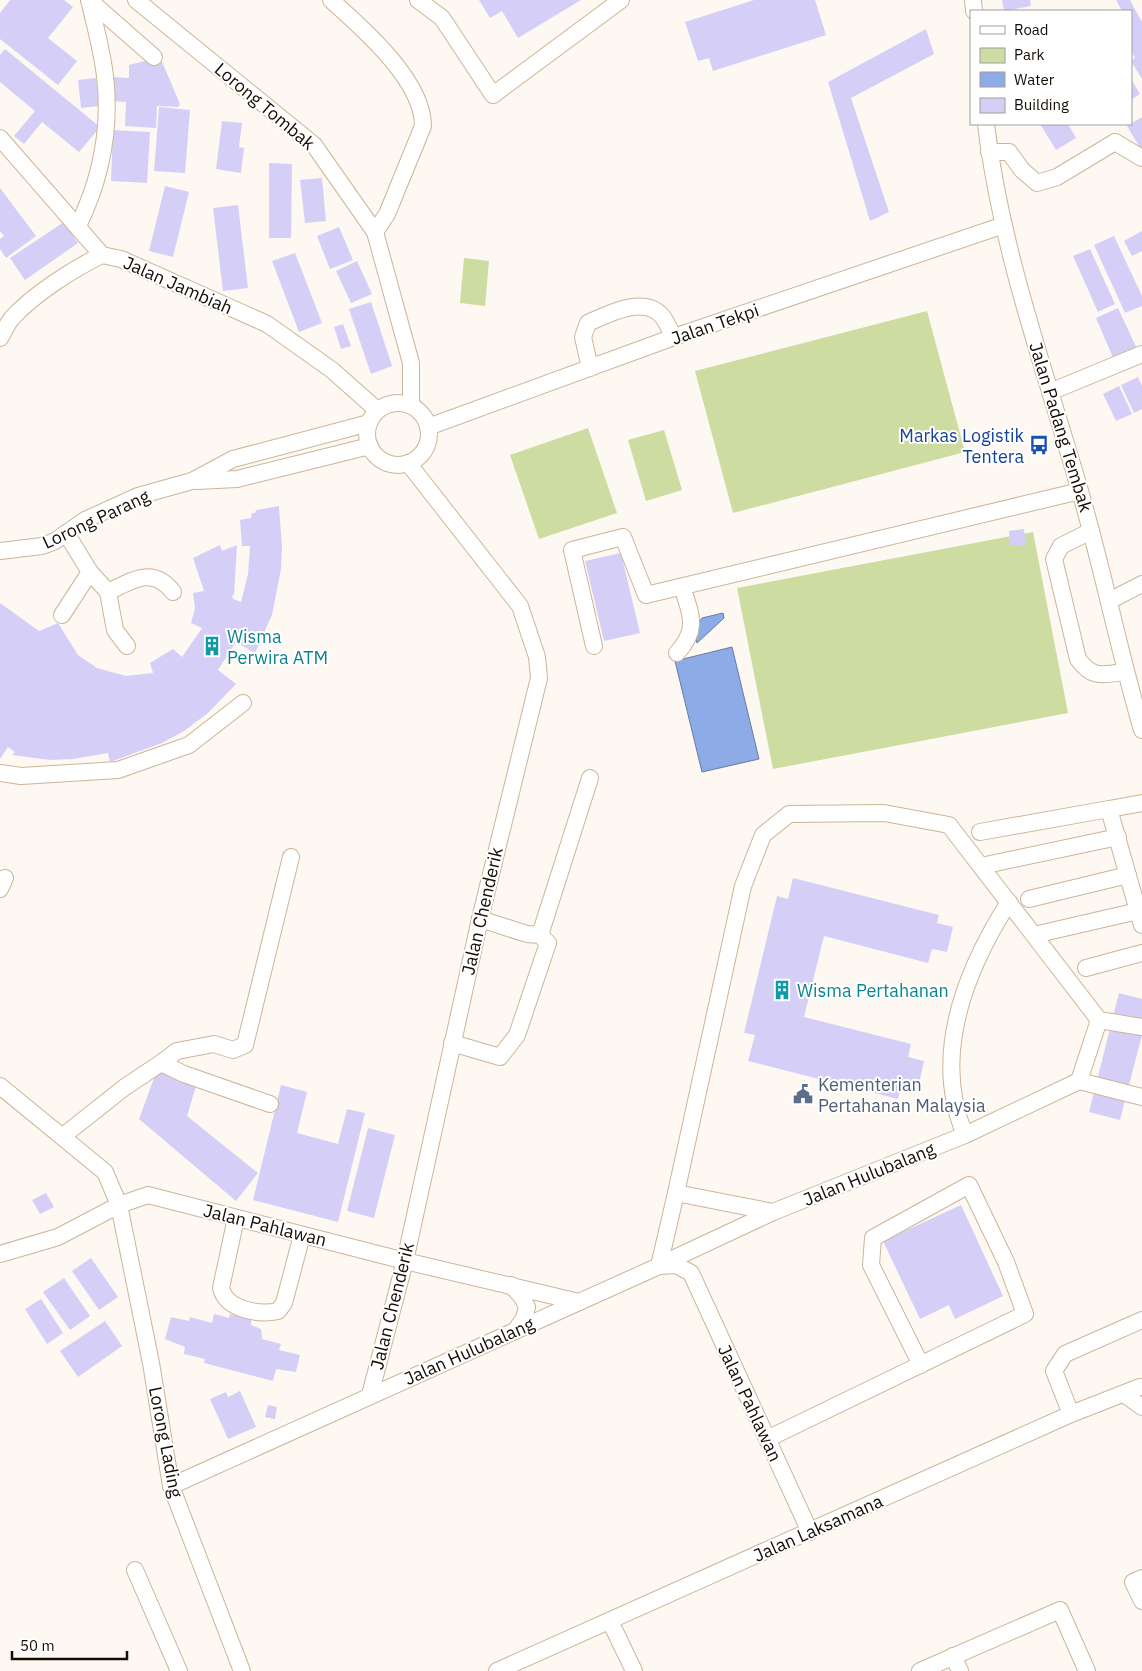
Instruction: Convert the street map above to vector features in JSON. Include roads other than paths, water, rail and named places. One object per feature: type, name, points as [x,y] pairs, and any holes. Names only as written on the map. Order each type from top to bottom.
[{"type":"street","points":[[89,0],[154,57]]},
{"type":"street","points":[[78,226],[92,198],[105,144],[106,76],[89,0]]},
{"type":"street","name":"Lorong Tombak","points":[[136,0],[314,145],[375,232],[411,363],[411,405]]},
{"type":"street","points":[[331,0],[380,47],[408,81],[423,115],[423,126],[387,214],[375,232]]},
{"type":"street","points":[[418,0],[442,18],[493,95],[593,23],[621,0]]},
{"type":"street","name":"Jalan Padang Tembak","points":[[986,125],[989,152],[1004,225],[1091,531],[1125,672],[1142,730]]},
{"type":"street","name":"Jalan Jambiah","points":[[0,138],[102,255],[121,259],[267,324],[332,370],[373,417]]},
{"type":"street","points":[[989,152],[1009,152],[1022,170],[1037,183],[1057,177],[1115,142],[1142,158]]},
{"type":"street","name":"Jalan Tekpi","points":[[428,427],[674,337],[1004,225]]},
{"type":"street","points":[[0,338],[12,318],[41,294],[84,264],[102,255]]},
{"type":"street","points":[[590,368],[583,337],[588,323],[607,315],[636,307],[648,307],[662,316],[674,337]]},
{"type":"street","points":[[1050,392],[1142,354]]},
{"type":"street","points":[[393,403],[411,405],[425,418],[428,427],[427,445],[416,459],[408,463],[390,464],[375,454],[370,446],[367,431],[373,417],[393,403]]},
{"type":"street","name":"Lorong Parang","points":[[192,481],[233,458],[373,417]]},
{"type":"street","name":"Lorong Parang","points":[[0,551],[42,546],[85,520],[138,496],[192,481],[237,479],[370,446]]},
{"type":"street","name":"Jalan Chenderik","points":[[370,1395],[405,1261],[480,919],[539,678],[537,658],[520,606],[408,463]]},
{"type":"street","points":[[594,646],[572,550],[623,537],[646,595],[1080,491]]},
{"type":"street","points":[[1091,531],[1061,546],[1054,559],[1078,659],[1086,670],[1095,674],[1125,672]]},
{"type":"street","points":[[66,533],[90,572],[108,592],[115,630],[127,646]]},
{"type":"street","points":[[62,615],[90,572]]},
{"type":"street","points":[[108,592],[134,579],[153,577],[165,581],[173,592]]},
{"type":"street","points":[[1109,601],[1142,584]]},
{"type":"street","points":[[677,653],[688,637],[693,617],[682,587]]},
{"type":"street","points":[[0,773],[21,776],[118,770],[189,745],[243,703]]},
{"type":"street","points":[[540,935],[590,778]]},
{"type":"street","points":[[980,832],[1142,803]]},
{"type":"street","points":[[1034,935],[1140,918],[1110,809]]},
{"type":"street","points":[[658,1266],[744,886],[763,835],[789,814],[884,813],[949,825],[1099,1020],[1142,1027]]},
{"type":"street","points":[[981,866],[1118,837]]},
{"type":"street","points":[[63,1136],[125,1087],[177,1051],[214,1044],[233,1050],[245,1045],[291,857]]},
{"type":"street","points":[[1030,899],[1128,875]]},
{"type":"street","points":[[965,1136],[952,1085],[952,1035],[962,999],[975,965],[1009,902]]},
{"type":"street","points":[[452,1043],[500,1057],[509,1048],[517,1035],[548,943],[540,935],[527,934],[480,919]]},
{"type":"street","points":[[1086,968],[1142,952]]},
{"type":"street","points":[[1099,1020],[1079,1081],[1142,1097]]},
{"type":"street","points":[[162,1063],[184,1074],[270,1104]]},
{"type":"street","name":"Jalan Hulubalang","points":[[171,1486],[774,1212],[965,1136],[1079,1081]]},
{"type":"street","points":[[0,1086],[105,1172],[119,1205]]},
{"type":"street","points":[[767,1439],[921,1365],[1026,1314],[1006,1262],[968,1185],[872,1238],[871,1265],[921,1365]]},
{"type":"street","points":[[676,1193],[774,1212]]},
{"type":"street","name":"Jalan Pahlawan","points":[[0,1254],[58,1238],[119,1205],[148,1195],[405,1261],[579,1302]]},
{"type":"street","name":"Lorong Lading","points":[[119,1205],[151,1363],[171,1486],[242,1671]]},
{"type":"street","points":[[236,1218],[221,1288],[223,1297],[229,1302],[252,1311],[267,1314],[278,1312],[284,1303],[302,1235]]},
{"type":"street","name":"Jalan Hulubalang","points":[[658,1266],[676,1265],[691,1273]]},
{"type":"street","name":"Jalan Pahlawan","points":[[691,1273],[810,1532]]},
{"type":"street","points":[[511,1285],[522,1297],[527,1307],[524,1318],[516,1330]]},
{"type":"street","points":[[1071,1414],[1054,1371],[1059,1361],[1065,1354],[1142,1320]]},
{"type":"street","name":"Jalan Laksamana","points":[[496,1671],[1071,1414],[1140,1387]]},
{"type":"street","points":[[1124,1394],[1142,1407]]},
{"type":"street","points":[[135,1570],[179,1671]]},
{"type":"street","points":[[1142,1578],[1133,1582],[1142,1601]]},
{"type":"street","points":[[920,1671],[957,1664],[1060,1610],[1087,1671]]},
{"type":"street","points":[[610,1620],[634,1671]]},
{"type":"water","points":[[723,613],[724,618],[697,643],[693,630],[702,618]]},
{"type":"water","points":[[732,647],[759,759],[702,772],[675,661]]},
{"type":"place","name":"Markas Logistik Tentera","points":[[1039,445]]},
{"type":"place","name":"Wisma Perwira ATM","points":[[212,646]]},
{"type":"place","name":"Wisma Pertahanan","points":[[782,990]]},
{"type":"place","name":"Kementerian Pertahanan Malaysia","points":[[803,1094]]}]
